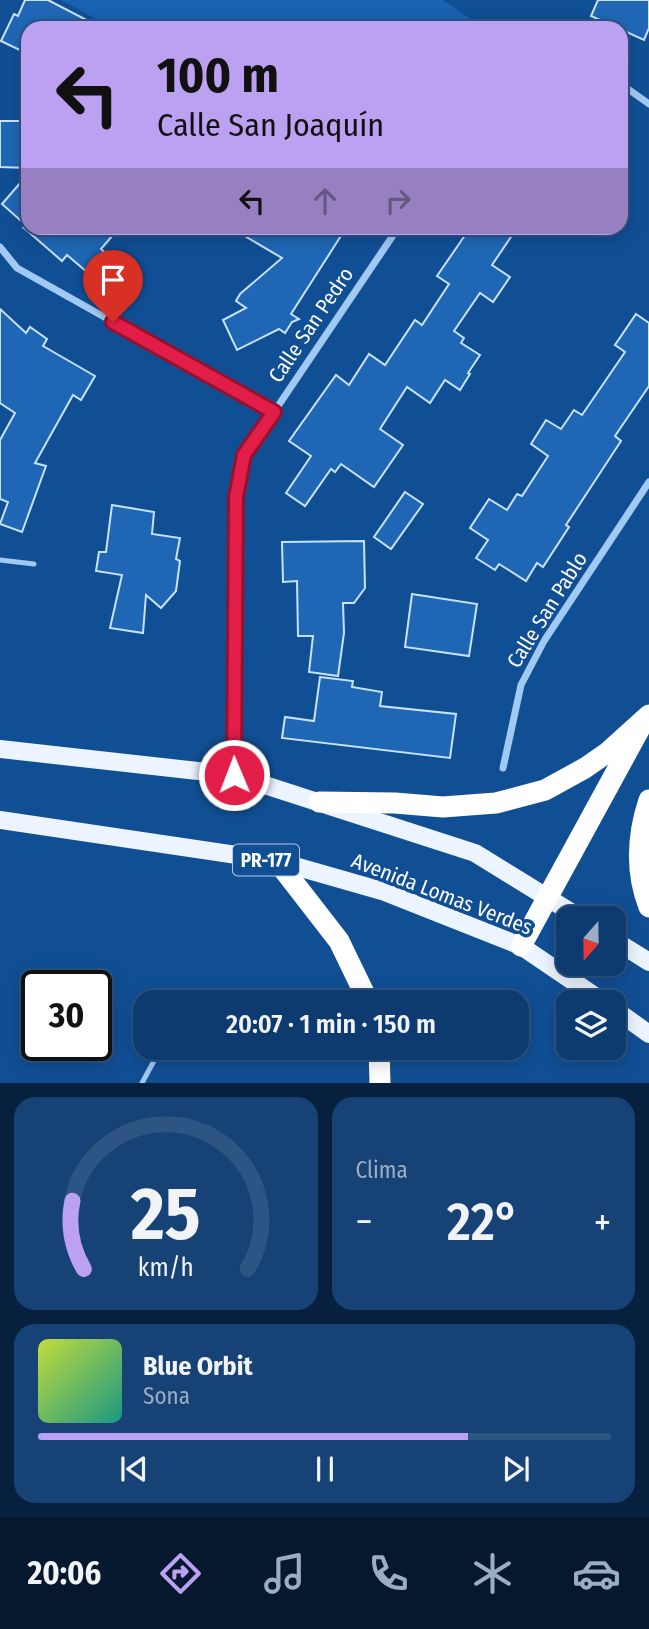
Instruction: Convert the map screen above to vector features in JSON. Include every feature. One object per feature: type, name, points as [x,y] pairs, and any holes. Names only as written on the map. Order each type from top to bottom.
[{"type":"highway","points":[[319,802],[443,807],[496,803],[545,790],[565,779],[608,752],[645,718]]},
{"type":"highway","points":[[521,946],[645,718]]},
{"type":"highway","points":[[649,800],[640,839],[639,873],[649,907]]},
{"type":"highway","points":[[277,861],[339,941],[363,990]]},
{"type":"highway","points":[[379,1060],[380,1083]]},
{"type":"main road","name":"Avenida Lomas Verdes","points":[[0,749],[234,775],[475,853],[562,906]]},
{"type":"main road","name":"Avenida Lomas Verdes","points":[[0,820],[277,861],[382,891],[521,946],[586,990]]},
{"type":"main road","points":[[626,948],[649,962]]},
{"type":"main road","points":[[626,1017],[649,1034]]},
{"type":"street","points":[[628,89],[649,104]]},
{"type":"street","name":"Calle San Pedro","points":[[234,775],[236,497],[244,455],[393,235]]},
{"type":"street","points":[[0,247],[18,268],[274,412]]},
{"type":"street","name":"Calle San Pablo","points":[[503,768],[521,685],[544,641],[649,482]]},
{"type":"lane","points":[[0,560],[34,564]]},
{"type":"lane","points":[[142,1083],[154,1060]]},
{"type":"shaded area","points":[[61,0],[443,0],[474,21],[100,21]]},
{"type":"building","points":[[25,0],[48,0],[88,21],[21,21],[21,51],[1,41],[14,14],[18,16]]},
{"type":"building","points":[[598,0],[649,0],[649,28],[644,40],[628,33],[628,21],[602,21],[591,16]]},
{"type":"building","points":[[0,121],[21,121],[21,168],[0,167]]},
{"type":"building","points":[[21,182],[21,221],[2,204]]},
{"type":"building","points":[[32,235],[113,235],[101,249],[111,258],[94,278],[67,255],[62,261]]},
{"type":"building","points":[[243,235],[342,235],[291,314],[299,319],[292,322],[285,333],[279,329],[237,350],[223,320],[246,308],[236,301],[240,294],[282,258]]},
{"type":"building","points":[[465,235],[512,235],[492,265],[510,277],[493,302],[480,293],[454,331],[464,338],[461,343],[480,355],[460,390],[445,380],[430,403],[407,387],[380,429],[403,445],[374,487],[341,464],[335,472],[331,469],[305,506],[286,493],[311,456],[289,441],[336,375],[349,385],[369,354],[385,365],[415,320],[422,325],[449,284],[437,276]]},
{"type":"building","points":[[0,309],[26,333],[30,327],[47,339],[43,346],[95,376],[81,400],[73,395],[35,463],[46,466],[22,532],[0,524],[8,502],[0,499],[0,440],[15,413],[0,403]]},
{"type":"building","points":[[636,314],[649,323],[649,386],[615,436],[621,441],[566,525],[569,527],[543,567],[537,563],[526,581],[499,564],[495,570],[476,558],[488,540],[470,528],[489,499],[507,510],[517,494],[522,496],[548,456],[531,444],[546,420],[561,429],[574,410],[582,415],[625,352],[615,345]]},
{"type":"building","points":[[405,492],[423,504],[391,549],[374,537]]},
{"type":"building","points":[[112,505],[154,512],[152,534],[180,538],[176,559],[180,561],[176,591],[161,608],[146,595],[143,633],[110,628],[122,575],[96,571],[99,552],[106,552]]},
{"type":"building","points":[[364,541],[365,588],[354,603],[343,603],[344,633],[338,676],[309,672],[313,636],[298,636],[297,581],[283,582],[282,542]]},
{"type":"building","points":[[412,594],[477,604],[469,656],[405,647]]},
{"type":"building","points":[[320,677],[353,681],[352,687],[382,692],[380,706],[456,714],[450,758],[282,738],[285,717],[314,721]]},
{"type":"route","points":[[113,322],[274,412],[244,455],[236,497],[234,775]]}]
